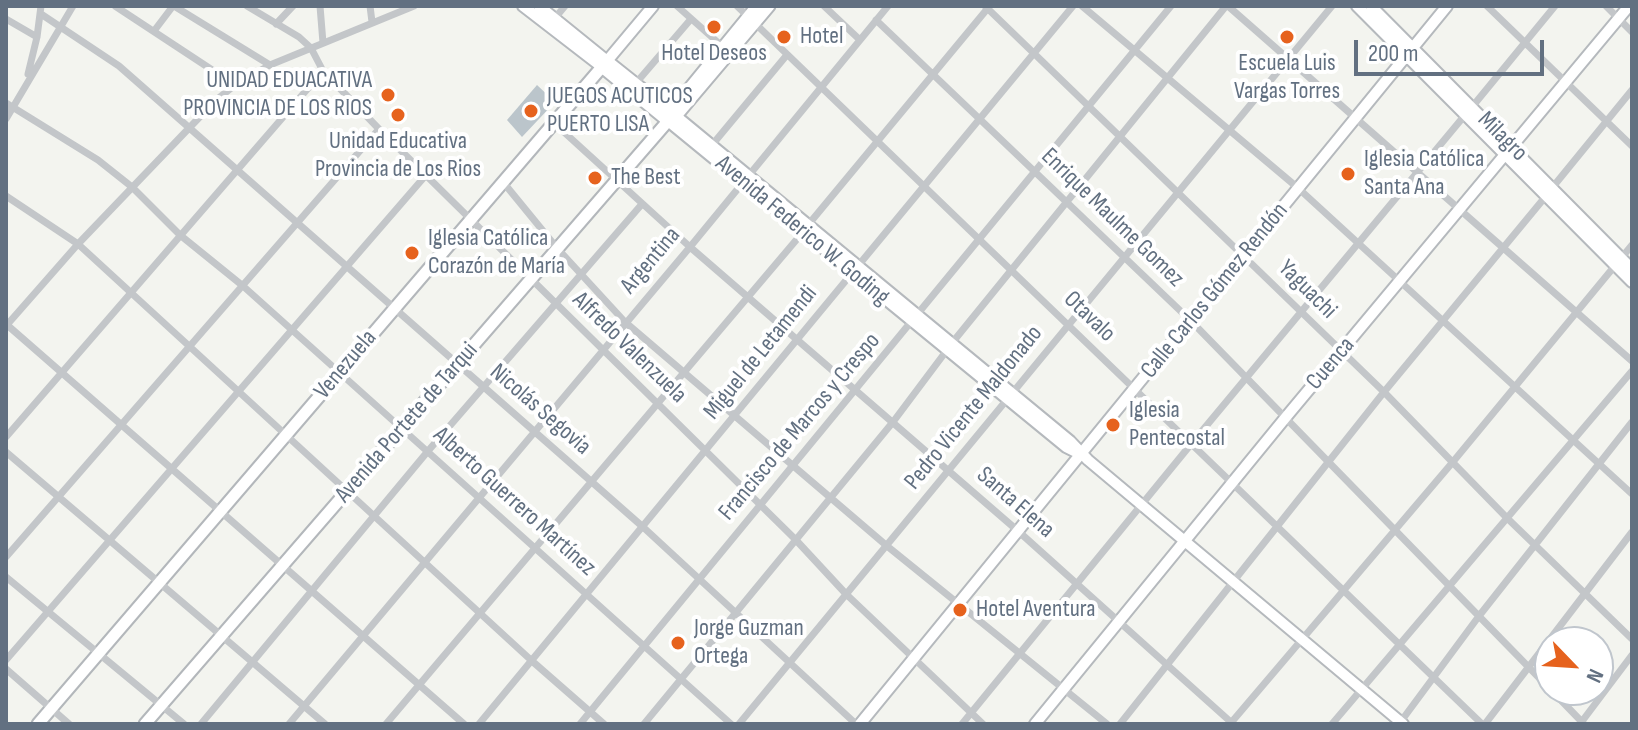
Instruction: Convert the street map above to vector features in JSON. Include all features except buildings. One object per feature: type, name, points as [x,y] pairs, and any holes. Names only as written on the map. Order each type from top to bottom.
[{"type":"main road","name":"Avenida Federico W. Goding","points":[[523,6],[712,145],[746,178]]},
{"type":"main road","name":"Avenida Federico W. Goding","points":[[539,6],[605,64],[636,83],[916,320],[1070,441],[1081,454],[1401,723]]},
{"type":"main road","name":"Venezuela","points":[[38,724],[653,6]]},
{"type":"main road","name":"Avenida Portete de Tarqui","points":[[145,724],[672,116],[751,20],[757,6]]},
{"type":"main road","name":"Avenida Portete de Tarqui","points":[[672,116],[723,47],[769,6]]},
{"type":"main road","name":"Milagro","points":[[1357,6],[1410,52],[1549,192]]},
{"type":"main road","name":"Milagro","points":[[1371,6],[1410,52]]},
{"type":"main road","name":"Calle Carlos Gómez Rendón","points":[[858,724],[1447,6]]},
{"type":"main road","name":"Cuenca","points":[[1035,724],[1629,6]]},
{"type":"main road","points":[[1549,192],[1618,262],[1632,282]]},
{"type":"main road","points":[[1618,262],[1632,269]]},
{"type":"street","points":[[6,119],[10,105],[73,6]]},
{"type":"street","points":[[115,6],[235,85]]},
{"type":"street","points":[[154,31],[173,6],[270,65]]},
{"type":"street","name":"Alfredo Valenzuela","points":[[247,6],[311,48],[323,71],[379,129],[761,505],[846,594],[983,724]]},
{"type":"street","points":[[276,24],[293,6]]},
{"type":"street","points":[[320,6],[323,43]]},
{"type":"street","points":[[370,6],[372,22]]},
{"type":"street","points":[[414,6],[270,65],[235,85],[188,128],[6,325],[464,724]]},
{"type":"street","points":[[555,18],[565,6]]},
{"type":"street","points":[[677,6],[723,47]]},
{"type":"street","name":"Otavalo","points":[[737,6],[1484,724]]},
{"type":"street","points":[[824,6],[860,40]]},
{"type":"street","name":"Argentina","points":[[289,724],[535,433],[888,6]]},
{"type":"street","name":"Miguel de Letamendi","points":[[479,724],[1073,6]]},
{"type":"street","points":[[1082,6],[1298,188],[1632,494]]},
{"type":"street","name":"Francisco de Marcos y Crespo","points":[[580,724],[916,320],[1171,6]]},
{"type":"street","points":[[644,724],[893,422],[950,346],[1227,6],[1632,361]]},
{"type":"street","name":"Pedro Vicente Maldonado","points":[[739,724],[1332,6]]},
{"type":"street","points":[[1487,6],[1632,146]]},
{"type":"street","points":[[962,724],[1555,6]]},
{"type":"street","points":[[1606,6],[1632,32]]},
{"type":"street","points":[[386,724],[806,228],[987,7]]},
{"type":"street","name":"Yaguachi","points":[[987,7],[1384,392],[1507,518],[1632,639]]},
{"type":"street","points":[[26,84],[41,10]]},
{"type":"street","name":"Nicolás Segovia","points":[[41,10],[60,27],[119,66],[643,527],[858,724]]},
{"type":"street","points":[[6,19],[37,37]]},
{"type":"street","points":[[636,83],[691,19]]},
{"type":"street","name":"Enrique Maulme Gomez","points":[[876,20],[1191,321],[1534,672]]},
{"type":"street","points":[[712,145],[786,56]]},
{"type":"street","points":[[6,437],[323,71]]},
{"type":"street","points":[[1120,724],[1384,392],[1632,90]]},
{"type":"street","name":"Alberto Guerrero Martínez","points":[[10,105],[98,160],[132,187],[180,235],[243,286],[731,724]]},
{"type":"street","name":"Santa Elena","points":[[554,123],[690,247],[1018,531],[1231,723]]},
{"type":"street","points":[[6,557],[379,129]]},
{"type":"street","points":[[6,660],[426,175]]},
{"type":"street","points":[[503,182],[557,248],[625,322],[887,546],[1107,724]]},
{"type":"street","points":[[6,196],[78,244],[604,724]]},
{"type":"street","points":[[201,724],[428,451],[642,204]]},
{"type":"street","points":[[1231,723],[1632,245]]},
{"type":"street","points":[[1332,724],[1632,371]]},
{"type":"street","points":[[1401,723],[1479,616],[1632,422]]},
{"type":"street","points":[[6,452],[325,724]]},
{"type":"street","points":[[1484,724],[1632,532]]},
{"type":"street","points":[[6,577],[184,724]]},
{"type":"street","points":[[1582,723],[1632,655]]},
{"type":"street","points":[[6,669],[69,724]]},
{"type":"street","name":"Enrique Maulme Gomez","points":[[1566,706],[1582,723]]},
{"type":"shaded area","name":"JUEGOS ACUTICOS PUERTO LISA","points":[[537,85],[555,102],[522,137],[507,120]]},
{"type":"place","name":"Hotel Deseos","points":[[714,27]]},
{"type":"place","name":"Hotel","points":[[784,37]]},
{"type":"place","name":"Escuela Luis Vargas Torres","points":[[1287,37]]},
{"type":"place","name":"UNIDAD EDUACATIVA PROVINCIA DE LOS RIOS","points":[[388,95]]},
{"type":"place","name":"JUEGOS ACUTICOS PUERTO LISA","points":[[531,111]]},
{"type":"place","name":"Unidad Educativa Provincia de Los Rios","points":[[398,115]]},
{"type":"place","name":"Iglesia Católica Santa Ana","points":[[1348,174]]},
{"type":"place","name":"The Best","points":[[595,178]]},
{"type":"place","name":"Iglesia Católica Corazón de María","points":[[412,253]]},
{"type":"place","name":"Iglesia Pentecostal","points":[[1113,425]]},
{"type":"place","name":"Hotel Aventura","points":[[960,610]]},
{"type":"place","name":"Jorge Guzman Ortega","points":[[678,643]]}]
